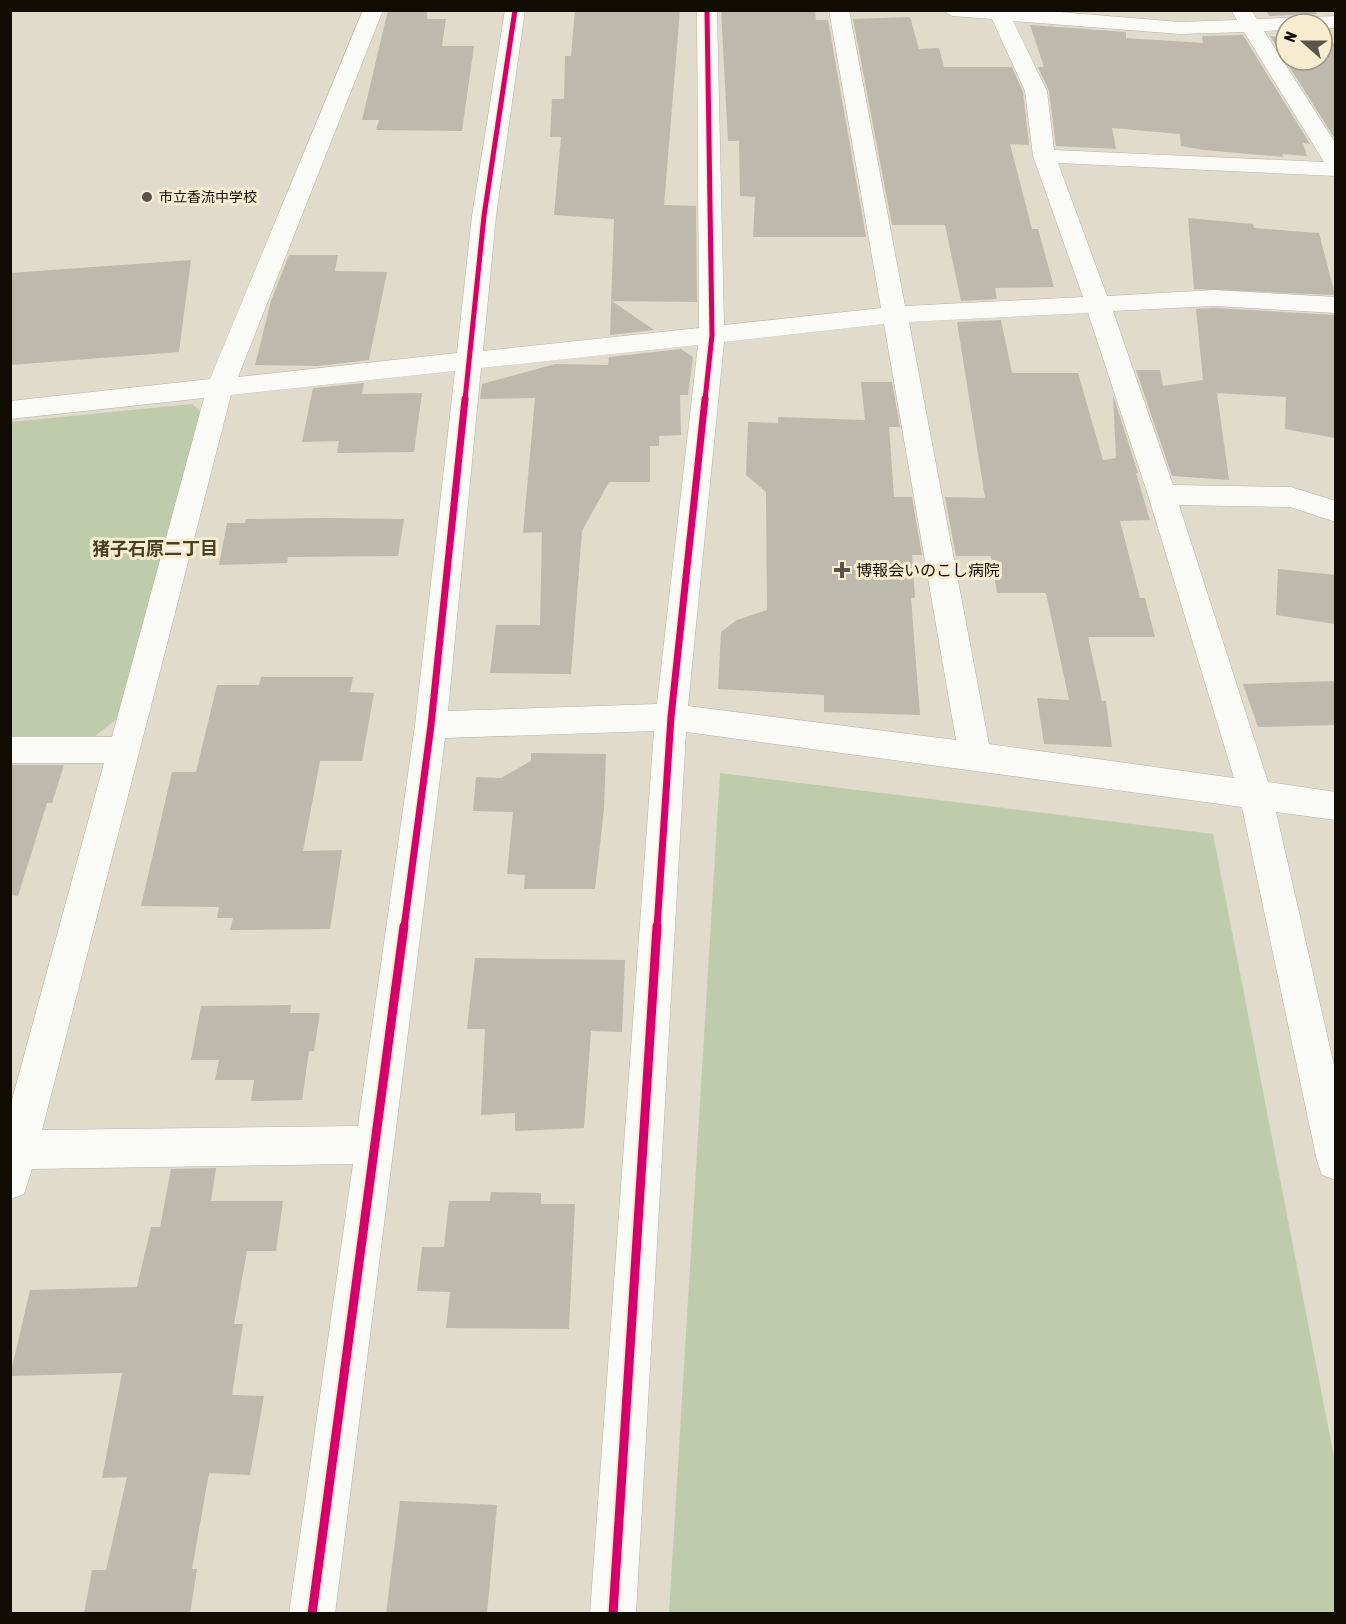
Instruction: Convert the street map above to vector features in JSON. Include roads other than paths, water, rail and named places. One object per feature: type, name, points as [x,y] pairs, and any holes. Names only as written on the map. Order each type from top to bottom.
[{"type":"street","points":[[373,10],[220,388],[13,1160],[375,1145]]},
{"type":"street","points":[[312,1614],[431,725],[471,361],[484,216],[515,10]]},
{"type":"street","points":[[613,1614],[671,717],[712,335],[707,10]]},
{"type":"street","points":[[839,10],[975,756]]},
{"type":"street","points":[[952,10],[1180,28],[1245,17],[1335,22]]},
{"type":"street","points":[[999,13],[1036,91],[1044,156],[1098,304],[1162,495],[1256,797],[1335,1161]]},
{"type":"street","points":[[1245,17],[1335,163]]},
{"type":"street","points":[[1044,156],[1335,169]]},
{"type":"street","points":[[10,410],[896,315],[1214,298],[1335,305]]},
{"type":"street","points":[[1162,495],[1291,496],[1335,512]]},
{"type":"street","points":[[431,725],[671,717],[1335,806]]},
{"type":"street","points":[[10,750],[124,750]]},
{"type":"place","name":"市立香流中学校","points":[[147,197]]},
{"type":"place","name":"博報会いのこし病院","points":[[842,570]]},
{"type":"district","name":"猪子石原二丁目","points":[[155,549]]}]
